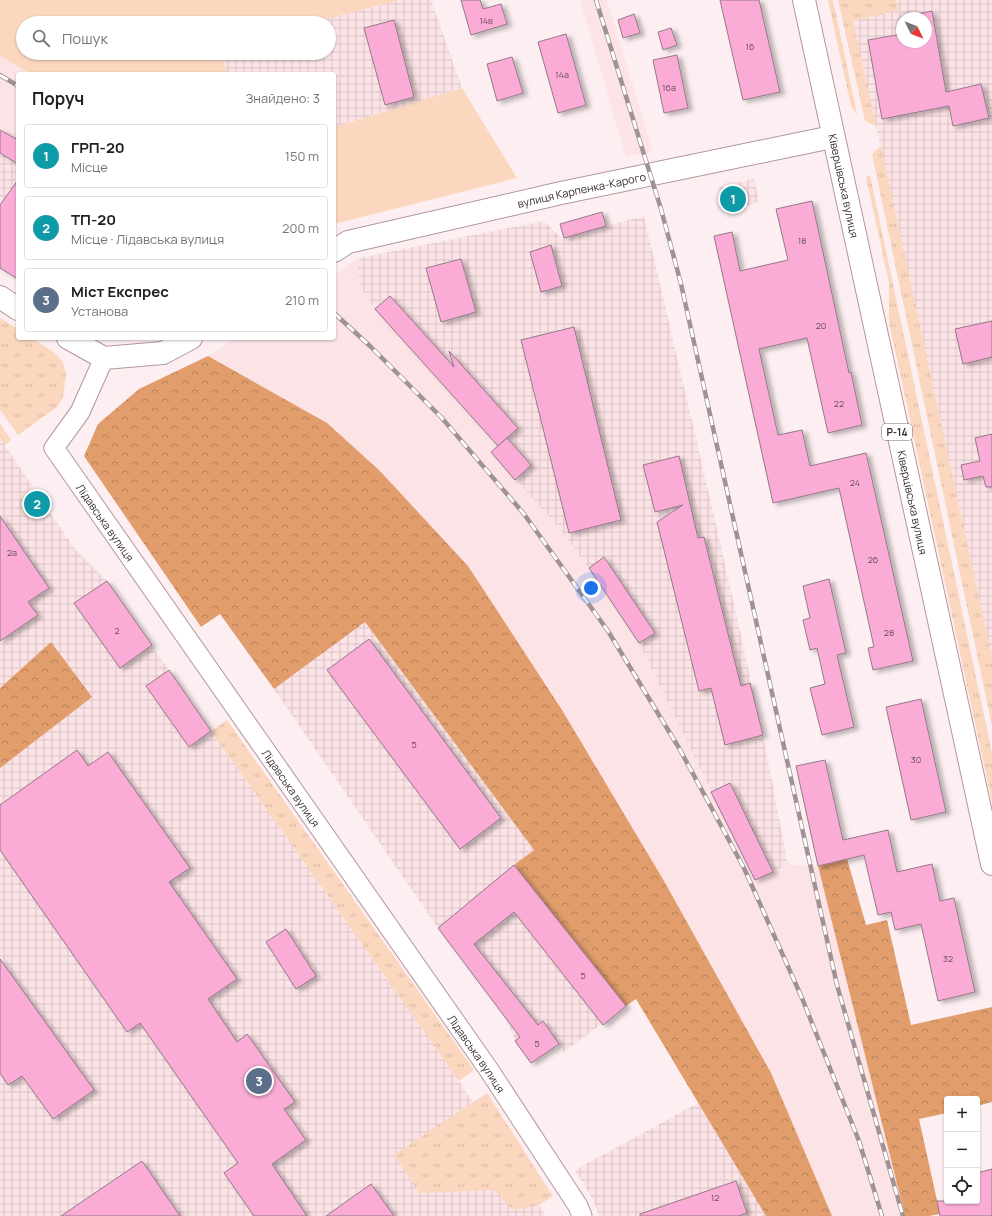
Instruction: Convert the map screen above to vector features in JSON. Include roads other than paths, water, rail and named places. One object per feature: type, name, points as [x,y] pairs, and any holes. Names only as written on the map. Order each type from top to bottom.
[{"type":"main road","name":"Ківерцівська вулиця","points":[[804,0],[832,137],[992,864]]},
{"type":"main road","name":"вулиця Карпенка-Карого","points":[[336,250],[348,242],[561,193],[832,137]]},
{"type":"main road","points":[[0,297],[16,307]]},
{"type":"main road","points":[[72,340],[104,358],[163,353],[186,340]]},
{"type":"street","name":"Лідавська вулиця","points":[[104,358],[80,412],[54,448],[488,1070],[578,1206],[582,1216]]},
{"type":"railway","points":[[596,0],[661,209],[681,284],[837,985],[903,1216]]},
{"type":"railway","points":[[0,75],[16,85]]},
{"type":"railway","points":[[336,315],[370,346],[441,417],[524,514],[608,631],[679,748],[744,868],[802,998],[859,1141],[882,1216]]},
{"type":"place","name":"ГРП-20","points":[[733,199]]},
{"type":"place","name":"ТП-20","points":[[37,504]]},
{"type":"place","name":"Міст Експрес","points":[[259,1081]]}]
